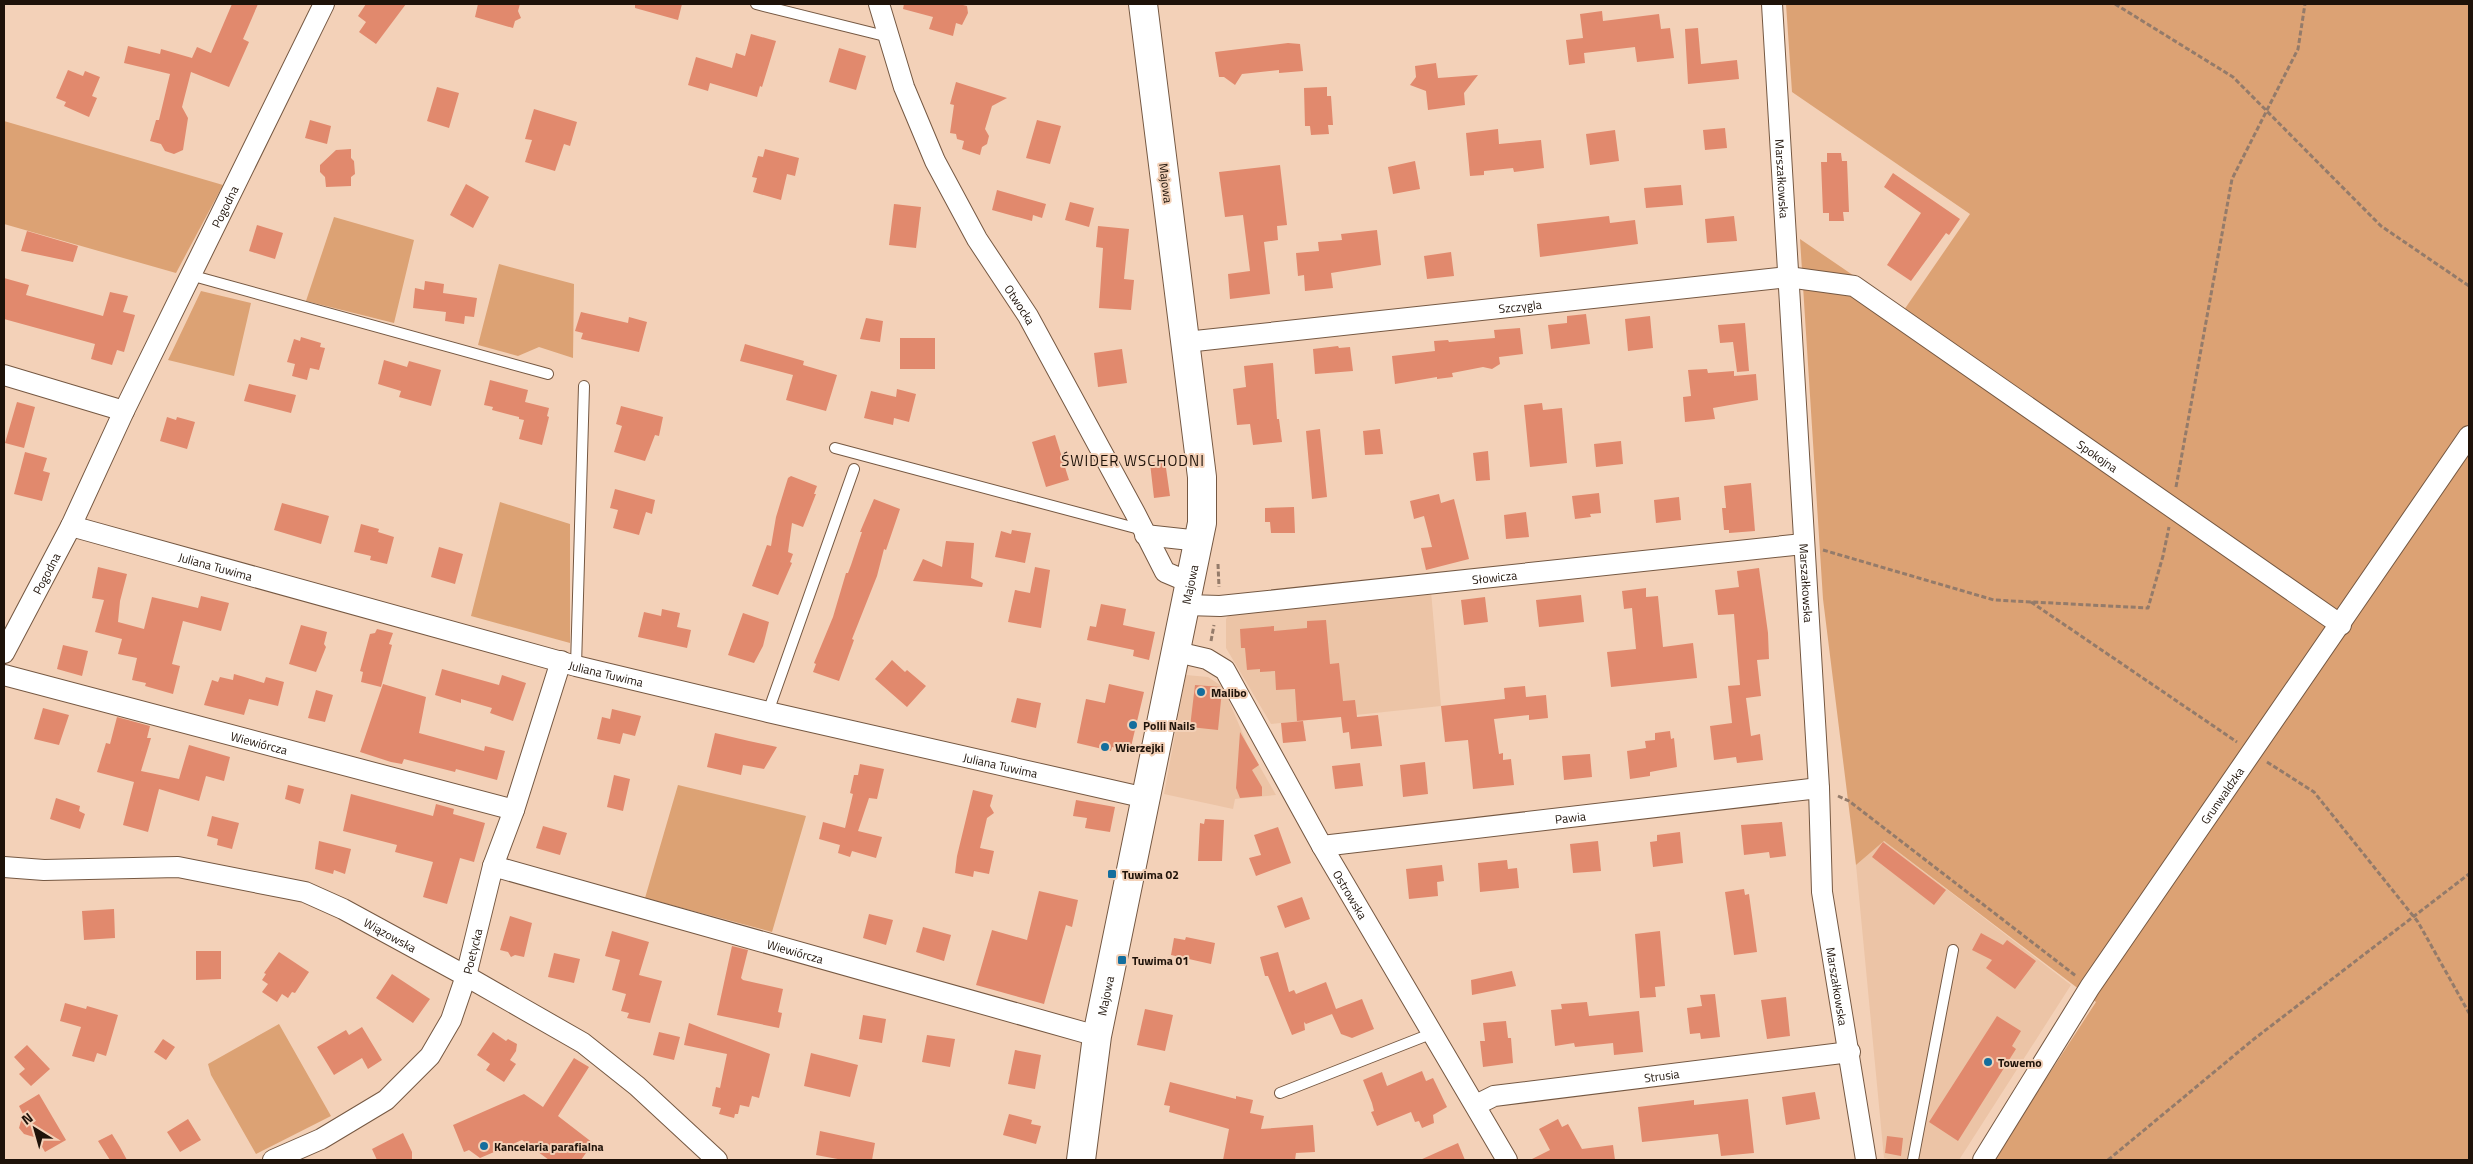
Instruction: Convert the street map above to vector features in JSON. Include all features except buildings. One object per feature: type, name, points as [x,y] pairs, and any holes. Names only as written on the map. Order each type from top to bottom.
[{"type":"street","name":"Pogodna","points":[[4,653],[13,614],[71,526],[124,411],[324,4]]},
{"type":"street","name":"Otwocka","points":[[879,4],[904,87],[935,161],[977,239],[1028,316],[1135,513],[1164,572],[1188,594]]},
{"type":"street","name":"Majowa","points":[[1080,1160],[1097,1036],[1200,540],[1202,477],[1143,4]]},
{"type":"street","name":"Marszałkowska","points":[[1772,4],[1819,788],[1822,892],[1850,1052],[1866,1160]]},
{"type":"street","name":"Szczygla","points":[[1186,342],[1788,277],[1854,286]]},
{"type":"street","name":"Spokojna","points":[[1854,286],[2341,625]]},
{"type":"street","points":[[4,375],[124,411]]},
{"type":"street","name":"Grunwaldzka","points":[[1983,1160],[2090,987],[2341,625],[2469,436]]},
{"type":"street","name":"Juliana Tuwima","points":[[71,526],[568,663],[768,712],[1146,798]]},
{"type":"street","points":[[1144,533],[1200,540]]},
{"type":"street","name":"Słowicza","points":[[1188,594],[1220,606],[1803,544]]},
{"type":"street","name":"Ostrowska","points":[[1177,652],[1207,659],[1225,670],[1322,846],[1507,1160]]},
{"type":"street","name":"Poetycka","points":[[272,1160],[321,1139],[386,1100],[430,1056],[451,1020],[466,976],[493,866],[568,663]]},
{"type":"street","name":"Wiewiórcza","points":[[4,675],[514,810]]},
{"type":"street","name":"Pawia","points":[[1322,846],[1819,788]]},
{"type":"street","name":"Wiewiórcza","points":[[493,866],[1097,1036]]},
{"type":"street","name":"Wiązowska","points":[[4,867],[44,870],[178,867],[305,892],[344,909],[583,1043],[637,1086],[717,1160]]},
{"type":"street","name":"Strusia","points":[[1476,1105],[1494,1096],[1850,1052]]},
{"type":"lane","points":[[756,4],[889,37]]},
{"type":"lane","points":[[190,275],[548,374]]},
{"type":"lane","points":[[568,663],[584,386]]},
{"type":"lane","points":[[835,448],[1144,533]]},
{"type":"lane","points":[[768,712],[854,468]]},
{"type":"lane","points":[[1912,1160],[1953,950]]},
{"type":"lane","points":[[1280,1093],[1433,1033]]},
{"type":"path","points":[[2115,4],[2233,77],[2381,226],[2469,286]]},
{"type":"path","points":[[2176,488],[2232,179],[2298,49],[2306,4]]},
{"type":"path","points":[[1803,544],[1994,600],[2148,608],[2163,556],[2170,518]]},
{"type":"path","points":[[2031,602],[2243,746]]},
{"type":"path","points":[[2259,756],[2314,792],[2415,917],[2469,1013]]},
{"type":"path","points":[[1819,788],[1848,801],[2090,987]]},
{"type":"path","points":[[2108,1160],[2254,1039],[2469,874]]},
{"type":"shaded area","points":[[1786,4],[2469,4],[2469,1160],[1993,1160],[2096,1002],[1884,841],[1856,865],[1823,599],[1800,239],[1904,310],[1970,214],[1792,92]]},
{"type":"shaded area","points":[[4,121],[223,185],[176,273],[4,224]]},
{"type":"shaded area","points":[[334,217],[414,240],[394,323],[306,301]]},
{"type":"shaded area","points":[[499,264],[574,284],[573,358],[539,347],[518,356],[478,345]]},
{"type":"shaded area","points":[[201,291],[251,303],[234,376],[168,360]]},
{"type":"shaded area","points":[[500,502],[570,524],[570,643],[471,616]]},
{"type":"shaded area","points":[[1431,591],[1441,706],[1271,724],[1226,648],[1226,619],[1231,612]]},
{"type":"shaded area","points":[[1186,675],[1208,677],[1223,687],[1248,746],[1276,795],[1235,799],[1233,809],[1164,794]]},
{"type":"shaded area","points":[[678,785],[806,816],[772,932],[645,898]]},
{"type":"shaded area","points":[[1884,841],[2071,985],[1959,1160],[1893,1160],[1884,1158],[1856,865]]},
{"type":"shaded area","points":[[279,1024],[331,1116],[256,1154],[211,1075],[208,1064]]},
{"type":"place","name":"Malibo","points":[[1201,692]]},
{"type":"place","name":"Polli Nails","points":[[1133,725]]},
{"type":"place","name":"Wierzejki","points":[[1105,747]]},
{"type":"place","name":"Tuwima 02","points":[[1112,874]]},
{"type":"place","name":"Tuwima 01","points":[[1122,960]]},
{"type":"place","name":"Towemo","points":[[1988,1062]]},
{"type":"place","name":"Kancelaria parafialna","points":[[484,1146]]},
{"type":"district","name":"ŚWIDER WSCHODNI","points":[[1133,460]]}]
